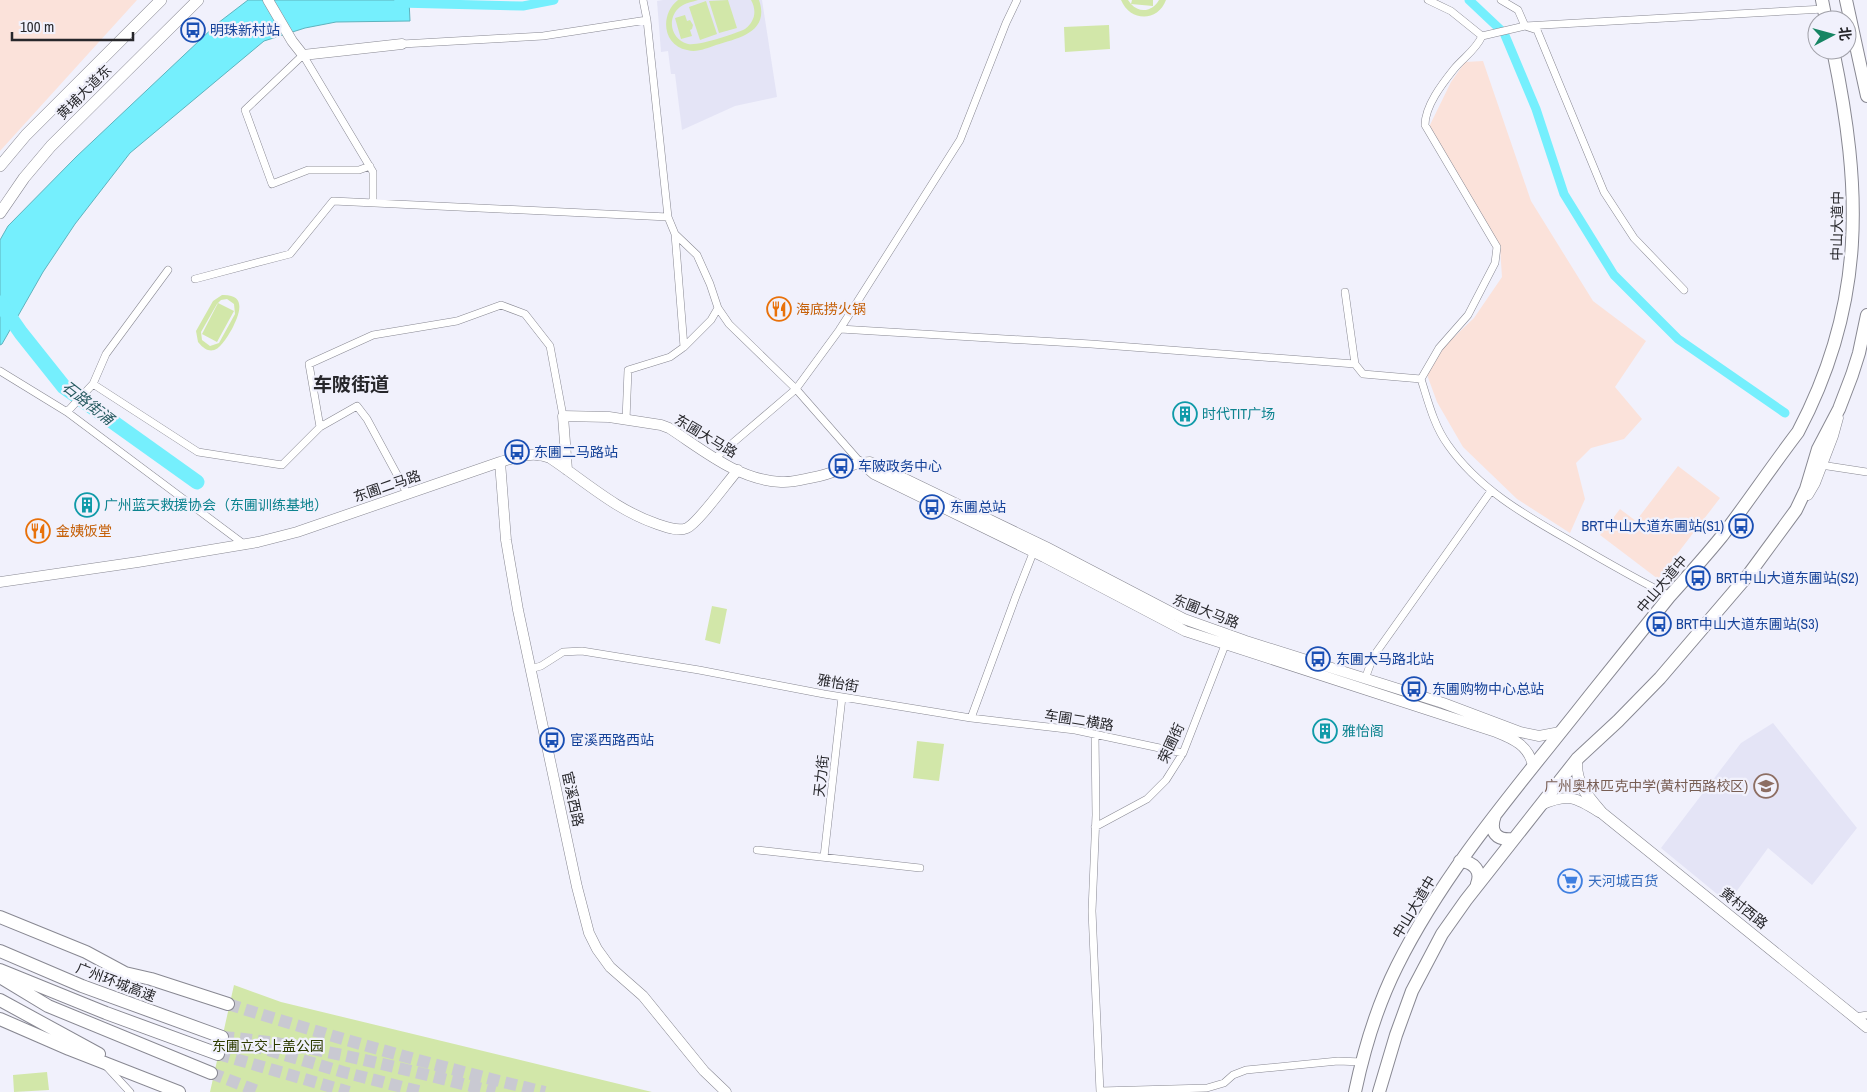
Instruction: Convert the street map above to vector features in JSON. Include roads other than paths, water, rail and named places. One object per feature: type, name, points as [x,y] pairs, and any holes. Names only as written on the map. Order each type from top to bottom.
[{"type":"highway","points":[[1846,0],[1867,96]]},
{"type":"highway","name":"中山大道中","points":[[1354,1092],[1375,1019],[1396,967],[1460,861],[1560,732],[1670,596],[1720,538],[1798,432],[1815,398],[1837,339],[1851,268],[1852,160],[1834,60]]},
{"type":"highway","points":[[1380,1089],[1404,1012],[1419,977],[1442,934],[1477,884],[1577,759],[1660,678],[1749,574],[1796,510],[1806,489],[1818,449],[1839,409],[1859,353],[1867,315]]},
{"type":"highway","points":[[1496,813],[1493,829],[1496,834],[1502,840],[1514,839]]},
{"type":"highway","points":[[1460,861],[1471,863],[1477,869],[1479,879],[1477,884]]},
{"type":"highway","points":[[0,917],[86,952],[126,973],[151,979],[228,1004]]},
{"type":"highway","name":"广州环城高速","points":[[0,951],[107,995],[222,1037]]},
{"type":"highway","points":[[0,970],[106,1013],[218,1054]]},
{"type":"highway","points":[[0,976],[48,1006],[211,1073]]},
{"type":"highway","points":[[0,1000],[161,1085]]},
{"type":"highway","points":[[0,1019],[103,1063],[179,1092]]},
{"type":"main road","name":"黄埔大道东","points":[[0,165],[26,135],[162,0]]},
{"type":"main road","name":"黄埔大道东","points":[[0,213],[24,178],[51,146],[198,0]]},
{"type":"main road","name":"黄村西路","points":[[1577,759],[1578,780],[1583,790],[1602,813],[1862,1016],[1867,1027]]},
{"type":"street","points":[[268,0],[370,166],[373,172],[373,203]]},
{"type":"street","points":[[643,0],[647,20],[668,217],[675,234],[684,347]]},
{"type":"street","points":[[714,459],[796,389],[840,329],[960,140],[1006,23],[1017,0]]},
{"type":"street","points":[[1428,0],[1451,12],[1482,36]]},
{"type":"street","points":[[1501,0],[1518,10],[1525,26],[1537,30],[1604,192],[1634,238],[1684,290]]},
{"type":"street","points":[[1482,36],[1525,26],[1807,11]]},
{"type":"street","points":[[370,166],[359,170],[308,170],[272,184],[245,110],[303,55],[402,44],[542,36],[647,20]]},
{"type":"street","points":[[1421,379],[1439,348],[1468,315],[1495,262],[1497,247],[1425,125],[1425,116],[1435,96],[1454,69],[1479,44],[1482,36]]},
{"type":"street","points":[[195,279],[290,254],[333,201],[668,217]]},
{"type":"street","points":[[675,234],[697,255],[718,308],[729,324],[796,389],[860,462]]},
{"type":"street","points":[[67,412],[93,384],[106,354],[168,270]]},
{"type":"street","points":[[1345,292],[1355,364],[1363,374],[1421,379]]},
{"type":"street","points":[[320,428],[309,364],[372,335],[457,321],[501,305],[525,314],[550,346],[563,416],[567,470]]},
{"type":"street","points":[[626,420],[628,370],[670,357],[684,347],[711,320],[718,308]]},
{"type":"street","points":[[840,329],[1091,344],[1355,364]]},
{"type":"street","points":[[0,371],[67,412],[246,545]]},
{"type":"street","points":[[1421,379],[1441,434],[1460,460],[1490,491],[1521,512],[1623,572],[1670,596]]},
{"type":"street","points":[[93,384],[198,452],[282,464],[320,428],[357,406],[367,419],[406,493]]},
{"type":"street","points":[[1796,510],[1815,483],[1820,465],[1833,436],[1839,409]]},
{"type":"street","name":"东圃大马路","points":[[563,416],[626,420],[669,428],[714,459],[761,479],[783,482],[829,474],[860,462],[874,474],[1036,548],[1227,640],[1411,699],[1443,704],[1527,734],[1539,736],[1560,732]]},
{"type":"street","name":"东圃二马路","points":[[0,582],[246,545],[297,532],[406,493],[526,455],[541,454],[550,458],[624,510],[644,520],[675,529],[688,528],[738,470]]},
{"type":"street","name":"宦溪西路","points":[[500,462],[508,556],[530,669],[589,933],[596,948],[610,967],[643,996],[704,1071],[726,1092]]},
{"type":"street","points":[[1820,465],[1867,472]]},
{"type":"street","points":[[1365,679],[1373,657],[1490,491]]},
{"type":"street","points":[[971,718],[1016,596],[1036,548]]},
{"type":"street","name":"东圃大马路","points":[[1227,640],[1365,679],[1509,737],[1528,751],[1533,766]]},
{"type":"street","name":"荣圃街","points":[[1095,827],[1147,800],[1166,780],[1183,753],[1227,640]]},
{"type":"street","name":"雅怡街","points":[[530,669],[541,666],[563,652],[582,651],[971,718]]},
{"type":"street","name":"天力街","points":[[824,857],[842,697]]},
{"type":"street","name":"车圃二横路","points":[[971,718],[1075,730],[1183,753]]},
{"type":"street","points":[[1095,734],[1095,827],[1092,911],[1100,1091],[1207,1088],[1224,1083],[1234,1075],[1246,1070],[1338,1061],[1362,1062]]},
{"type":"street","points":[[1540,805],[1558,799],[1574,798],[1602,813]]},
{"type":"street","points":[[757,850],[920,868]]},
{"type":"street","points":[[103,1063],[130,1092]]},
{"type":"water","points":[[248,0],[409,0],[410,21],[336,22],[305,28],[264,41],[130,153],[75,224],[43,272],[0,345],[0,240],[8,226],[76,157],[218,23]]},
{"type":"waterway","points":[[398,3],[523,6],[554,0]]},
{"type":"waterway","points":[[1469,0],[1504,33],[1536,109],[1564,194],[1614,275],[1678,339],[1785,413]]},
{"type":"waterway","name":"石路街涌","points":[[0,303],[64,387],[197,482]]},
{"type":"tunnel","points":[[228,1004],[385,1051],[545,1092]]},
{"type":"tunnel","points":[[222,1037],[257,1040],[326,1052],[495,1092]]},
{"type":"tunnel","points":[[251,1045],[343,1072],[422,1092]]},
{"type":"tunnel","points":[[218,1054],[349,1092]]},
{"type":"tunnel","points":[[211,1073],[260,1092]]},
{"type":"place","name":"明珠新村站","points":[[193,30]]},
{"type":"place","name":"海底捞火锅","points":[[779,309]]},
{"type":"place","name":"时代TIT广场","points":[[1185,414]]},
{"type":"place","name":"东圃二马路站","points":[[517,452]]},
{"type":"place","name":"车陂政务中心","points":[[841,466]]},
{"type":"place","name":"广州蓝天救援协会（东圃训练基地）","points":[[87,505]]},
{"type":"place","name":"东圃总站","points":[[932,507]]},
{"type":"place","name":"BRT中山大道东圃站(S1)","points":[[1741,526]]},
{"type":"place","name":"金姨饭堂","points":[[38,531]]},
{"type":"place","name":"BRT中山大道东圃站(S2)","points":[[1698,578]]},
{"type":"place","name":"BRT中山大道东圃站(S3)","points":[[1659,624]]},
{"type":"place","name":"东圃大马路北站","points":[[1318,659]]},
{"type":"place","name":"东圃购物中心总站","points":[[1414,689]]},
{"type":"place","name":"雅怡阁","points":[[1325,731]]},
{"type":"place","name":"宦溪西路西站","points":[[552,740]]},
{"type":"place","name":"广州奥林匹克中学(黄村西路校区)","points":[[1766,786]]},
{"type":"place","name":"天河城百货","points":[[1570,881]]},
{"type":"district","name":"车陂街道","points":[[351,384]]},
{"type":"park label","name":"东圃立交上盖公园","points":[[268,1046]]}]
